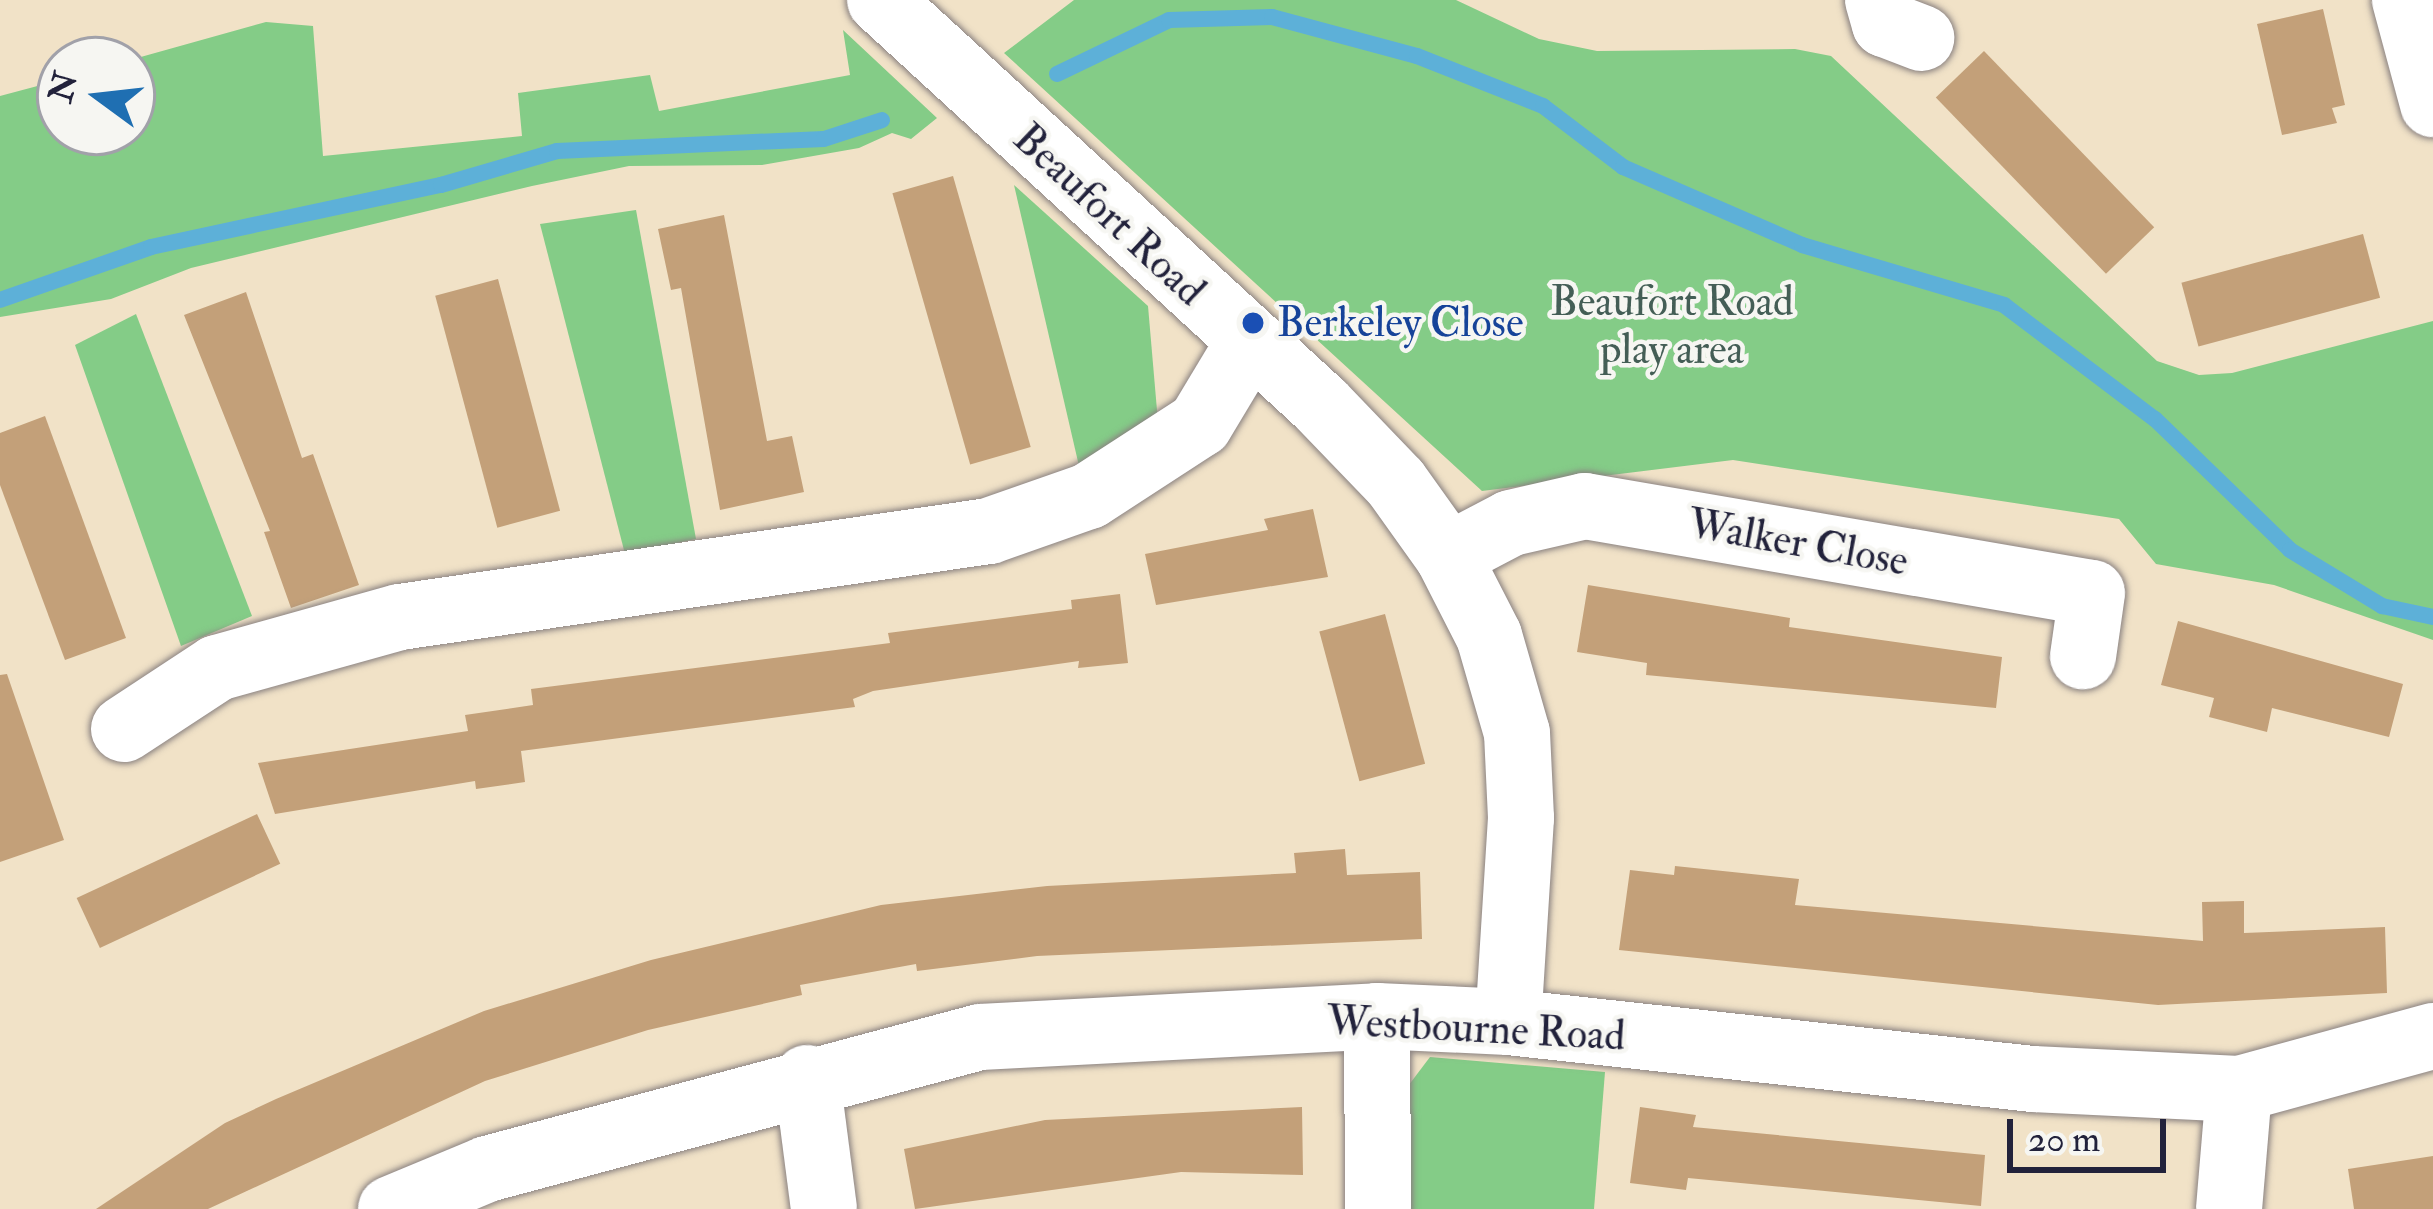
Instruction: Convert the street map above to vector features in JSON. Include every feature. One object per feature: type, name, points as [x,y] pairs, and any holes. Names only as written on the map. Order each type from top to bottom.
[{"type":"street","name":"Beaufort Road","points":[[880,0],[1396,483],[1448,556],[1489,636],[1516,733],[1521,818],[1508,1022]]},
{"type":"street","points":[[2405,0],[2433,104]]},
{"type":"street","points":[[124,729],[217,668],[400,617],[989,531],[1089,496],[1201,424],[1248,344]]},
{"type":"street","name":"Walker Close","points":[[1448,556],[1511,523],[1585,506],[2092,593],[2083,656]]},
{"type":"street","points":[[1377,1016],[1378,1209]]},
{"type":"street","name":"Westbourne Road","points":[[391,1209],[487,1169],[807,1078],[980,1037],[1377,1016],[1508,1022],[2033,1079],[2239,1089],[2433,1036]]},
{"type":"street","points":[[807,1078],[824,1209]]},
{"type":"street","points":[[2229,1209],[2239,1089]]},
{"type":"green space","name":"Beaufort Road play area","points":[[1074,0],[1456,0],[1539,39],[1597,51],[1795,49],[1831,56],[2157,361],[2199,375],[2232,373],[2433,321],[2433,640],[2274,585],[2156,564],[2119,519],[1733,460],[1482,491],[1004,53]]},
{"type":"green space","points":[[266,22],[313,26],[323,156],[522,136],[518,93],[650,75],[659,111],[850,75],[843,30],[937,118],[911,139],[892,133],[859,148],[762,165],[629,166],[532,186],[191,268],[111,299],[0,317],[0,96],[36,86],[36,156],[156,156],[156,53]]},
{"type":"green space","points":[[1014,185],[1148,306],[1158,422],[1079,466]]},
{"type":"green space","points":[[636,210],[696,539],[625,554],[540,224]]},
{"type":"green space","points":[[136,314],[252,616],[181,646],[75,345]]},
{"type":"green space","points":[[1430,1057],[1605,1072],[1594,1209],[1405,1209],[1402,1094]]},
{"type":"building","points":[[2323,9],[2345,105],[2332,108],[2337,123],[2282,135],[2257,24]]},
{"type":"building","points":[[1984,51],[2154,227],[2106,274],[1936,98]]},
{"type":"building","points":[[953,176],[1031,447],[970,464],[892,193]]},
{"type":"building","points":[[724,215],[767,441],[792,436],[804,492],[720,510],[681,288],[671,290],[658,229]]},
{"type":"building","points":[[2363,234],[2380,298],[2198,346],[2181,283]]},
{"type":"building","points":[[498,279],[560,511],[497,528],[435,296]]},
{"type":"building","points":[[246,292],[302,458],[313,454],[359,585],[291,608],[264,532],[270,531],[184,315]]},
{"type":"building","points":[[45,416],[126,638],[65,660],[0,485],[0,433]]},
{"type":"building","points":[[1313,509],[1328,577],[1156,605],[1145,554],[1268,530],[1264,519]]},
{"type":"building","points":[[1588,585],[1790,618],[1789,627],[2002,657],[1996,708],[1646,675],[1647,663],[1577,652]]},
{"type":"building","points":[[1120,594],[1128,663],[1078,668],[1079,661],[961,678],[873,691],[853,699],[855,707],[521,751],[525,782],[476,789],[475,781],[275,814],[258,763],[468,731],[465,715],[533,705],[531,689],[890,643],[888,633],[1072,609],[1071,600]]},
{"type":"building","points":[[1385,614],[1425,764],[1359,781],[1319,632]]},
{"type":"building","points":[[2178,621],[2403,684],[2389,737],[2272,708],[2267,732],[2209,717],[2214,698],[2161,685]]},
{"type":"building","points":[[7,674],[64,840],[0,862],[0,675]]},
{"type":"building","points":[[257,814],[280,864],[100,948],[77,898]]},
{"type":"building","points":[[1345,849],[1347,875],[1420,872],[1422,939],[1037,956],[917,971],[916,964],[800,985],[802,995],[648,1030],[485,1081],[208,1209],[96,1209],[225,1123],[276,1099],[484,1011],[651,960],[881,905],[1047,886],[1296,873],[1294,853]]},
{"type":"building","points":[[1675,866],[1799,879],[1795,905],[2203,941],[2202,902],[2244,901],[2244,933],[2385,927],[2387,993],[2158,1005],[1619,950],[1630,870],[1674,875]]},
{"type":"building","points":[[1302,1107],[1303,1175],[1181,1172],[915,1209],[904,1149],[1045,1120]]},
{"type":"building","points":[[1640,1107],[1696,1115],[1693,1127],[1985,1155],[1981,1206],[1688,1178],[1686,1190],[1630,1183]]},
{"type":"building","points":[[2433,1156],[2433,1209],[2354,1209],[2348,1169]]},
{"type":"waterway","points":[[1057,74],[1169,20],[1272,17],[1417,56],[1543,106],[1623,167],[1802,245],[2004,305],[2155,419],[2290,550],[2382,606],[2433,617]]},
{"type":"waterway","points":[[0,300],[151,247],[441,185],[557,151],[824,139],[882,120]]},
{"type":"place","name":"Berkeley Close","points":[[1253,323]]}]
